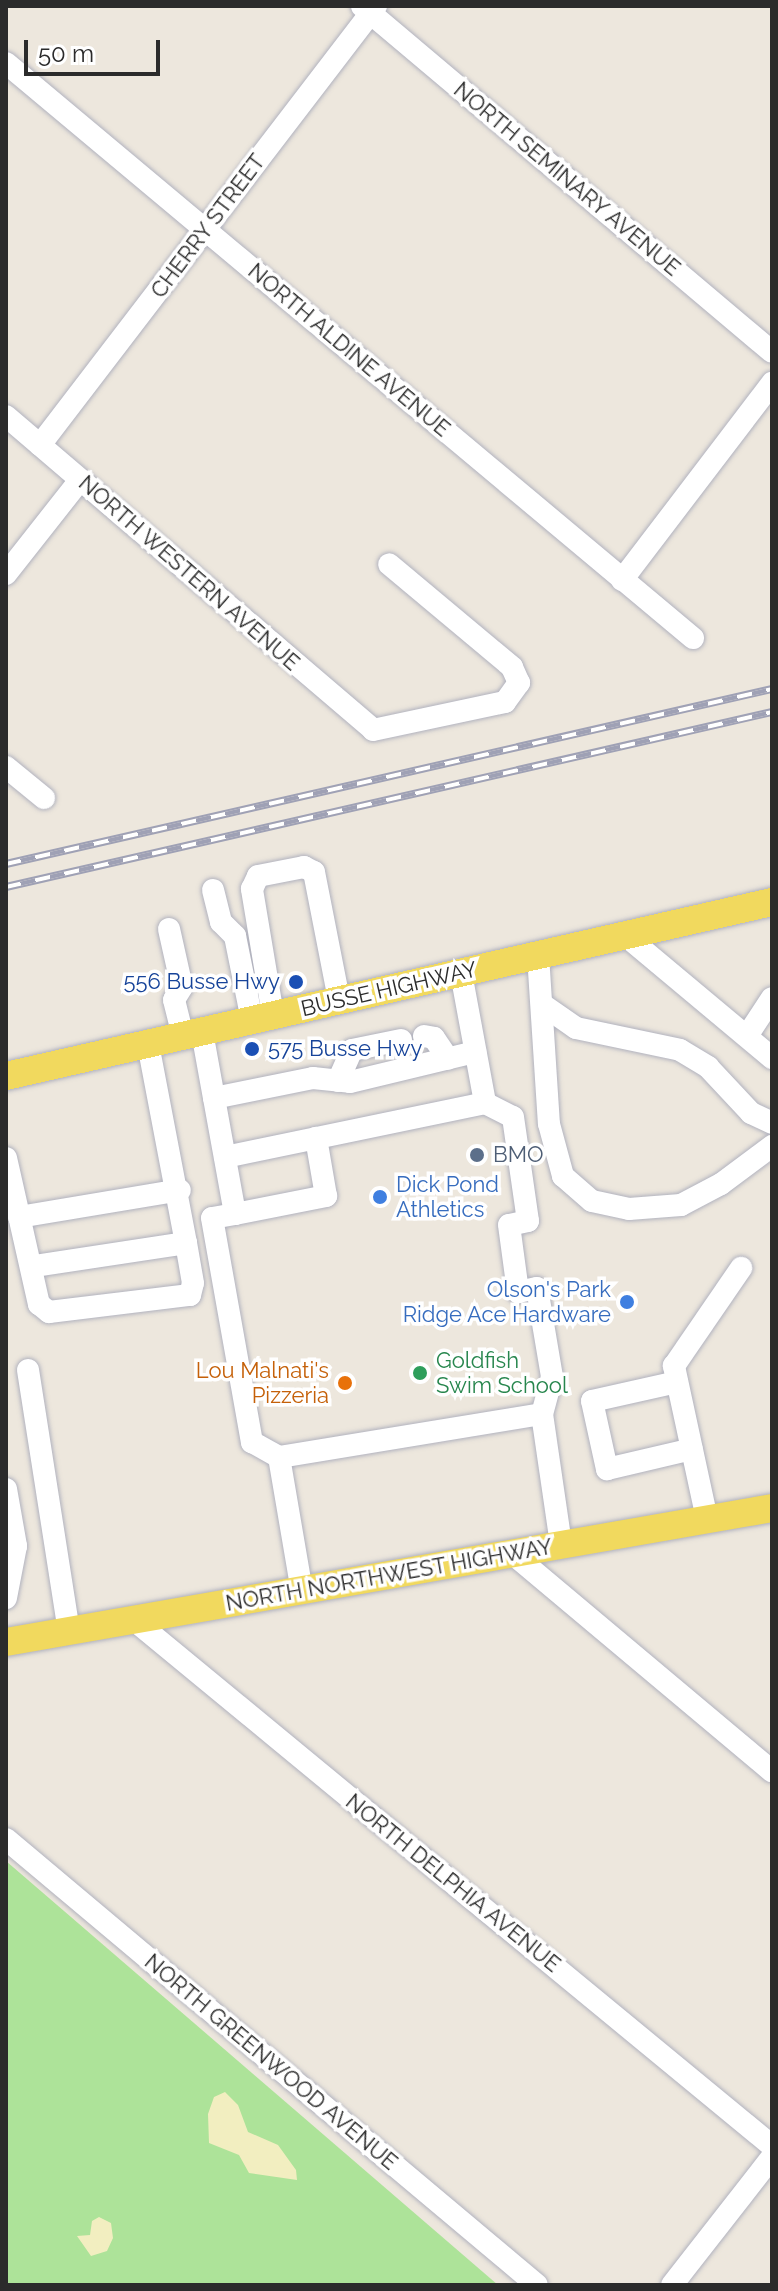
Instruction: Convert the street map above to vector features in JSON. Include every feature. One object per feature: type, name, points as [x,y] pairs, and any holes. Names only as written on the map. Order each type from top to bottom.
[{"type":"main road","name":"BUSSE HIGHWAY","points":[[6,1076],[772,902]]},
{"type":"main road","name":"NORTH NORTHWEST HIGHWAY","points":[[6,1642],[772,1508]]},
{"type":"street","name":"CHERRY STREET","points":[[40,445],[206,230],[369,8]]},
{"type":"street","name":"NORTH SEMINARY AVENUE","points":[[369,8],[772,352]]},
{"type":"street","name":"NORTH ALDINE AVENUE","points":[[6,63],[693,638]]},
{"type":"street","points":[[622,580],[772,383]]},
{"type":"street","name":"NORTH WESTERN AVENUE","points":[[6,416],[373,730],[505,702],[519,683],[512,667],[389,564]]},
{"type":"street","points":[[6,574],[80,480]]},
{"type":"street","points":[[6,767],[44,798]]},
{"type":"street","points":[[262,1018],[252,889],[258,876],[304,867],[314,872],[339,1000]]},
{"type":"street","points":[[213,890],[221,922],[235,936],[262,1018]]},
{"type":"street","points":[[169,929],[182,987],[174,1000],[192,1034],[214,1098],[235,1214]]},
{"type":"street","points":[[625,935],[772,1058]]},
{"type":"street","points":[[538,955],[549,1124],[563,1176],[592,1201],[629,1209],[681,1205],[721,1184],[772,1146]]},
{"type":"street","points":[[461,973],[485,1103]]},
{"type":"street","points":[[747,1036],[772,998]]},
{"type":"street","points":[[543,1005],[576,1028],[680,1050],[708,1067],[751,1113],[772,1123]]},
{"type":"street","points":[[338,1081],[352,1050],[412,1038],[434,1038],[448,1059]]},
{"type":"street","points":[[6,1158],[34,1266],[39,1304],[49,1312],[190,1295],[193,1283],[180,1190],[148,1044]]},
{"type":"street","points":[[214,1098],[313,1078],[338,1081],[475,1052]]},
{"type":"street","points":[[225,1157],[485,1103],[513,1117],[528,1221],[509,1225],[518,1292],[537,1288],[545,1327],[552,1377],[542,1414],[561,1545]]},
{"type":"street","points":[[316,1138],[326,1196],[212,1218],[252,1442],[279,1457],[542,1414]]},
{"type":"street","points":[[19,1217],[180,1190]]},
{"type":"street","points":[[34,1266],[186,1243]]},
{"type":"street","points":[[707,1519],[677,1382],[676,1357],[741,1268]]},
{"type":"street","points":[[28,1370],[69,1631]]},
{"type":"street","points":[[677,1382],[592,1401],[607,1469],[692,1449]]},
{"type":"street","points":[[279,1457],[302,1591]]},
{"type":"street","points":[[6,1489],[16,1546],[6,1598]]},
{"type":"street","points":[[513,1554],[772,1771]]},
{"type":"street","name":"NORTH DELPHIA AVENUE","points":[[134,1620],[772,2146]]},
{"type":"street","name":"NORTH GREENWOOD AVENUE","points":[[6,1839],[537,2285]]},
{"type":"street","points":[[672,2285],[772,2157]]},
{"type":"green space","points":[[6,1861],[498,2285],[6,2285]]},
{"type":"sand","points":[[225,2092],[238,2105],[248,2132],[278,2145],[296,2170],[297,2180],[249,2173],[239,2155],[209,2143],[208,2114],[214,2097]]},
{"type":"sand","points":[[99,2217],[111,2223],[113,2238],[107,2251],[91,2256],[77,2236],[90,2235],[92,2221]]},
{"type":"railway","points":[[6,864],[772,689]]},
{"type":"railway","points":[[6,887],[772,712]]},
{"type":"place","name":"556 Busse Hwy","points":[[296,982]]},
{"type":"place","name":"575 Busse Hwy","points":[[252,1049]]},
{"type":"place","name":"BMO","points":[[477,1155]]},
{"type":"place","name":"Dick Pond Athletics","points":[[380,1197]]},
{"type":"place","name":"Olson's Park Ridge Ace Hardware","points":[[627,1302]]},
{"type":"place","name":"Goldfish Swim School","points":[[420,1373]]},
{"type":"place","name":"Lou Malnati's Pizzeria","points":[[345,1383]]}]
